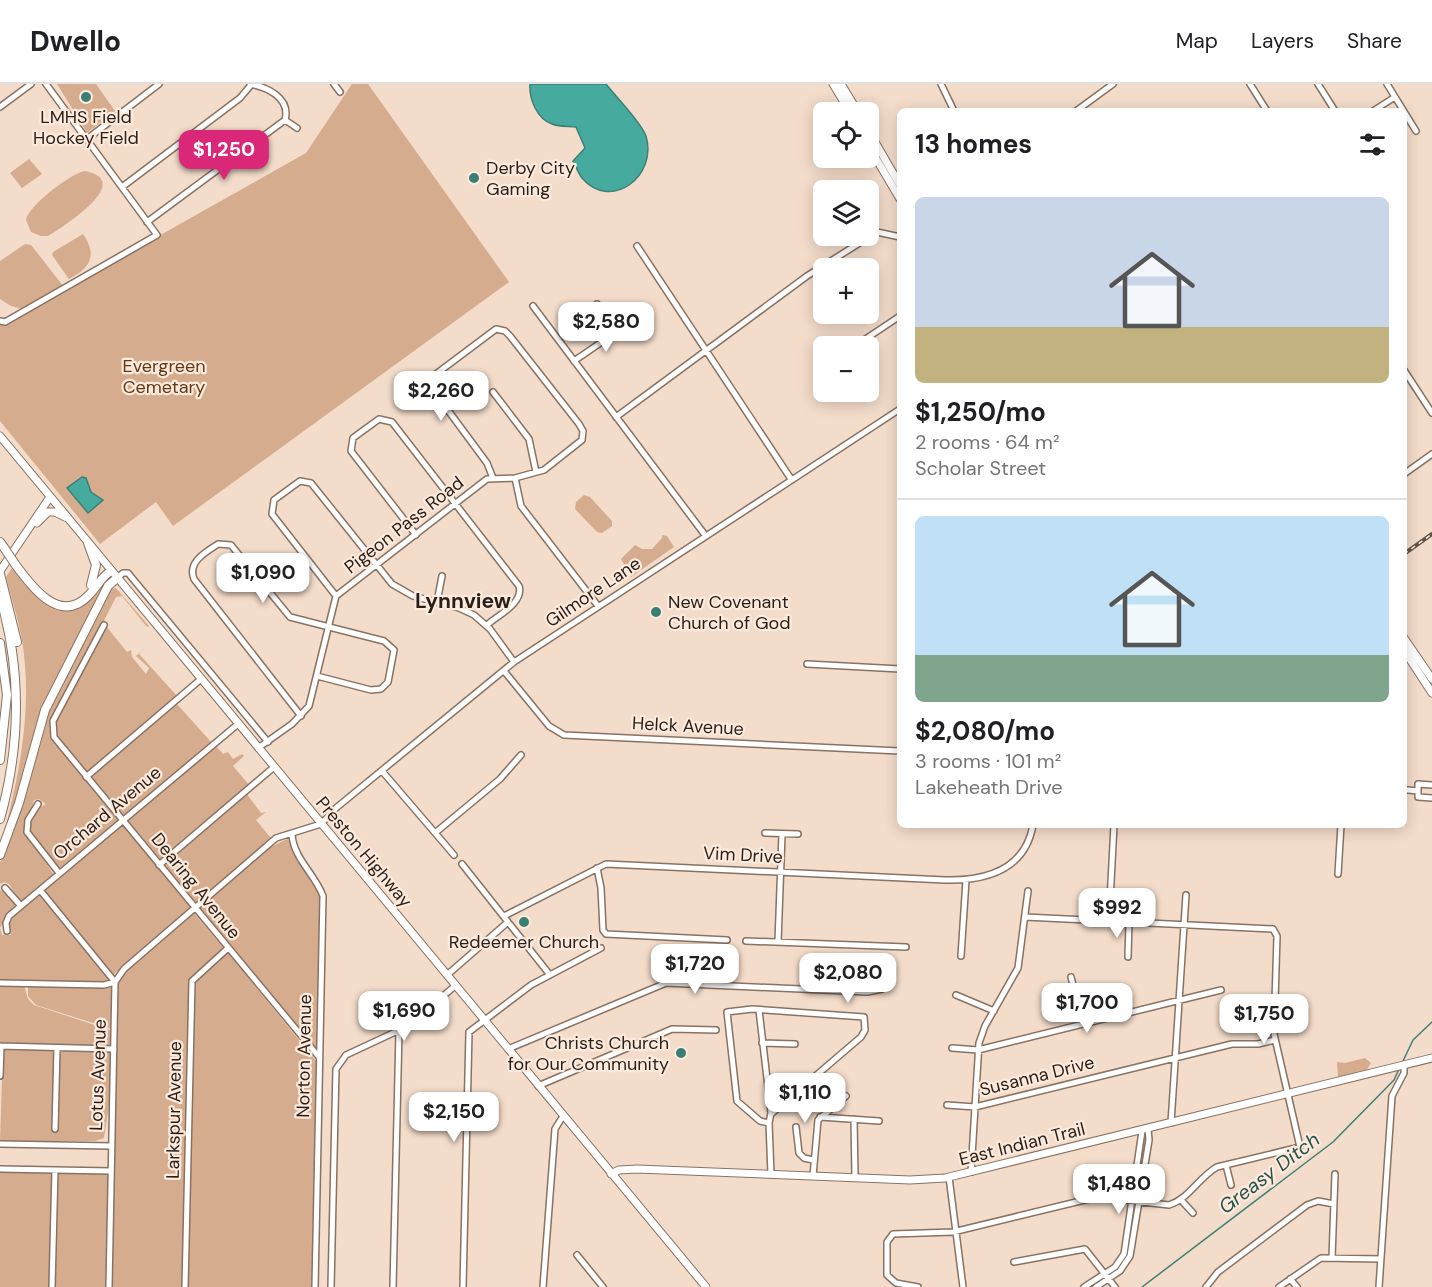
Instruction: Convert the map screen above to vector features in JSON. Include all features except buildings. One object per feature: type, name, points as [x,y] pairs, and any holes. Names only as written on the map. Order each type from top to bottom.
[{"type":"highway","points":[[63,605],[84,596],[94,580],[96,565],[88,543]]},
{"type":"highway","points":[[3,546],[43,598],[63,605],[70,606],[83,600],[101,577],[114,575]]},
{"type":"highway","points":[[0,855],[19,802],[45,710],[114,575]]},
{"type":"highway","points":[[1,576],[16,632],[22,691],[20,743],[14,776],[9,781]]},
{"type":"highway","points":[[0,596],[12,640],[17,685],[17,724],[9,781],[0,819]]},
{"type":"highway","points":[[0,643],[7,695],[0,760]]},
{"type":"main road","points":[[833,84],[844,102]]},
{"type":"main road","points":[[841,84],[852,102]]},
{"type":"main road","points":[[879,149],[897,180]]},
{"type":"main road","points":[[879,164],[897,194]]},
{"type":"main road","name":"Preston Highway","points":[[0,436],[705,1287]]},
{"type":"main road","points":[[1,576],[18,544],[50,497]]},
{"type":"main road","points":[[18,544],[24,542],[48,512],[57,513],[70,520]]},
{"type":"main road","points":[[1407,643],[1432,693]]},
{"type":"main road","points":[[1407,653],[1432,679]]},
{"type":"main road","name":"East Indian Trail","points":[[611,1174],[619,1170],[637,1169],[920,1180],[949,1177],[1432,1058]]},
{"type":"street","points":[[0,107],[31,84]]},
{"type":"street","points":[[0,321],[5,322],[157,235],[46,84]]},
{"type":"street","points":[[87,139],[159,84]]},
{"type":"street","points":[[334,84],[340,92]]},
{"type":"street","points":[[941,84],[953,108]]},
{"type":"street","points":[[1080,108],[1113,84]]},
{"type":"street","points":[[1250,84],[1265,108]]},
{"type":"street","points":[[1318,84],[1333,108]]},
{"type":"street","points":[[1387,84],[1402,108]]},
{"type":"street","points":[[122,187],[240,98],[251,85],[261,85],[280,99],[286,112],[285,120],[147,222]]},
{"type":"street","points":[[1377,108],[1395,97]]},
{"type":"street","points":[[1407,116],[1416,131]]},
{"type":"street","points":[[285,120],[297,128]]},
{"type":"street","points":[[616,417],[807,276],[867,237],[883,232],[897,236]]},
{"type":"street","points":[[637,246],[791,479]]},
{"type":"street","points":[[597,304],[597,311],[612,335]]},
{"type":"street","points":[[533,306],[705,536]]},
{"type":"street","points":[[870,336],[897,318]]},
{"type":"street","points":[[574,361],[625,326]]},
{"type":"street","points":[[491,331],[505,331],[579,424],[583,435],[580,442],[550,466],[515,478],[493,478],[487,463],[431,391],[432,379],[441,370],[491,331]]},
{"type":"street","points":[[1407,375],[1432,413]]},
{"type":"street","points":[[493,392],[529,439],[536,472]]},
{"type":"street","name":"Gilmore Lane","points":[[321,824],[514,662],[897,411]]},
{"type":"street","points":[[416,535],[352,453],[352,440],[379,419],[392,422],[520,588],[517,600],[487,625]]},
{"type":"street","points":[[1407,472],[1432,454]]},
{"type":"street","name":"Pigeon Pass Road","points":[[258,748],[301,716],[309,706],[336,596],[487,479],[493,478]]},
{"type":"street","points":[[515,478],[521,506],[598,606]]},
{"type":"street","points":[[336,596],[272,514],[272,503],[300,481],[311,483],[376,567],[402,591],[470,612],[487,625],[514,662]]},
{"type":"street","points":[[301,716],[193,577],[193,566],[220,543],[231,545],[287,615],[328,628],[384,640],[392,646],[394,655],[388,682],[378,690],[316,676]]},
{"type":"street","points":[[114,575],[128,573],[268,742]]},
{"type":"street","points":[[437,602],[442,576]]},
{"type":"street","name":"Dearing Avenue","points":[[104,625],[53,722],[52,732],[194,909],[319,1057]]},
{"type":"street","points":[[807,664],[897,669]]},
{"type":"street","name":"Helck Avenue","points":[[504,670],[549,726],[568,736],[897,751]]},
{"type":"street","points":[[86,777],[201,679]]},
{"type":"street","name":"Orchard Avenue","points":[[7,931],[7,918],[238,724]]},
{"type":"street","points":[[435,832],[500,779],[521,755]]},
{"type":"street","points":[[159,865],[274,767]]},
{"type":"street","points":[[382,771],[454,855]]},
{"type":"street","points":[[1432,785],[1418,784],[1418,797],[1432,798]]},
{"type":"street","points":[[1408,790],[1418,791]]},
{"type":"street","points":[[38,804],[28,820],[27,832],[59,873]]},
{"type":"street","points":[[0,983],[104,985],[115,982],[124,969],[276,838],[292,835],[321,824]]},
{"type":"street","name":"Vim Drive","points":[[504,916],[597,868],[612,864],[966,880],[993,874],[1007,867],[1024,851],[1033,828]]},
{"type":"street","points":[[1109,920],[1114,828]]},
{"type":"street","points":[[1338,874],[1341,828]]},
{"type":"street","points":[[765,833],[798,834]]},
{"type":"street","points":[[778,942],[782,834]]},
{"type":"street","name":"Norton Avenue","points":[[292,835],[299,858],[318,882],[322,896],[315,1287]]},
{"type":"street","points":[[462,864],[550,975]]},
{"type":"street","points":[[597,868],[601,888],[603,930],[608,935],[727,940]]},
{"type":"street","points":[[961,956],[966,880]]},
{"type":"street","points":[[5,888],[21,906]]},
{"type":"street","points":[[40,890],[115,982]]},
{"type":"street","points":[[971,1172],[981,1034],[1018,968],[1028,891]]},
{"type":"street","points":[[1172,1123],[1186,895]]},
{"type":"street","points":[[918,1287],[896,1283],[888,1278],[886,1269],[888,1240],[897,1232],[956,1231],[1084,1199],[1106,1197],[1166,1206],[1181,1200],[1205,1175],[1226,1165],[1300,1147],[1275,1040],[1277,936],[1273,929],[1025,917]]},
{"type":"street","points":[[447,975],[508,922]]},
{"type":"street","points":[[1128,957],[1129,922]]},
{"type":"street","points":[[746,941],[906,947]]},
{"type":"street","name":"Larkspur Avenue","points":[[185,1287],[192,981],[227,948]]},
{"type":"street","points":[[463,1287],[468,1039],[471,1029],[531,985],[602,948]]},
{"type":"street","points":[[1071,977],[1083,1023]]},
{"type":"street","name":"Lotus Avenue","points":[[109,1287],[111,1171],[108,1146],[114,1049],[115,982]]},
{"type":"street","points":[[508,1049],[666,983],[867,992],[882,989]]},
{"type":"street","points":[[393,1287],[399,1031],[456,986]]},
{"type":"street","points":[[952,1048],[979,1049],[1221,990]]},
{"type":"street","points":[[956,995],[994,1011]]},
{"type":"street","points":[[769,1123],[760,1121],[737,1101],[726,1015],[730,1010],[864,1017],[864,1034],[771,1114]]},
{"type":"street","points":[[759,1010],[771,1114],[769,1123],[771,1174]]},
{"type":"street","points":[[538,1086],[666,1031],[716,1030]]},
{"type":"street","name":"Norton Avenue","points":[[332,1287],[335,1081],[338,1064],[346,1055],[399,1031]]},
{"type":"street","name":"Susanna Drive","points":[[947,1105],[975,1107],[1232,1044],[1275,1040]]},
{"type":"street","points":[[762,1043],[795,1044]]},
{"type":"street","points":[[0,1076],[0,1046],[114,1049]]},
{"type":"street","points":[[55,1129],[57,1048]]},
{"type":"street","points":[[1379,1287],[1384,1250],[1392,1096],[1404,1073],[1404,1065]]},
{"type":"street","points":[[813,1176],[817,1124],[820,1117],[846,1096]]},
{"type":"street","points":[[543,1287],[555,1129],[563,1116]]},
{"type":"street","points":[[820,1117],[879,1121]]},
{"type":"street","points":[[854,1119],[855,1177]]},
{"type":"street","points":[[796,1127],[798,1153],[804,1158],[813,1160]]},
{"type":"street","points":[[1096,1287],[1107,1277],[1124,1254],[1137,1201],[1145,1130]]},
{"type":"street","points":[[0,1144],[108,1146]]},
{"type":"street","points":[[1226,1165],[1231,1185]]},
{"type":"street","points":[[0,1169],[111,1171]]},
{"type":"street","points":[[52,1287],[55,1170]]},
{"type":"street","points":[[1332,1258],[1335,1174]]},
{"type":"street","points":[[949,1177],[963,1287]]},
{"type":"street","points":[[1181,1200],[1193,1213]]},
{"type":"street","points":[[1206,1287],[1218,1272],[1307,1205],[1318,1202],[1334,1204]]},
{"type":"street","points":[[1014,1262],[1085,1249],[1115,1287]]},
{"type":"street","points":[[577,1255],[603,1287]]},
{"type":"street","points":[[1279,1287],[1319,1259],[1381,1259]]},
{"type":"street","points":[[1084,1287],[1107,1277]]},
{"type":"street","points":[[1290,1279],[1297,1287]]},
{"type":"green space","name":"LMHS Field Hockey Field","points":[[57,84],[96,84],[115,111],[87,133]]},
{"type":"green space","name":"Evergreen Cemetary","points":[[352,84],[368,84],[509,282],[173,526],[156,502],[100,544],[0,421],[0,321],[5,322],[26,310],[11,306],[0,299],[0,261],[25,244],[31,245],[64,287],[29,309],[306,153]]},
{"type":"green space","points":[[29,159],[42,174],[22,188],[10,173]]},
{"type":"green space","points":[[85,171],[99,176],[103,184],[91,204],[48,236],[31,232],[26,220],[34,207],[61,184]]},
{"type":"green space","points":[[83,234],[90,249],[90,261],[87,266],[69,279],[52,255],[53,252]]},
{"type":"green space","points":[[584,495],[590,497],[612,521],[612,526],[602,533],[597,532],[575,509],[576,502]]},
{"type":"green space","points":[[662,535],[667,536],[674,547],[631,577],[621,559],[635,545],[642,549],[652,549]]},
{"type":"green space","points":[[14,565],[36,595],[59,607],[70,608],[107,576],[109,578],[53,689],[3,837],[15,788],[25,715],[25,665],[22,640],[6,577]]},
{"type":"green space","points":[[116,588],[149,626],[147,627],[122,596],[116,597],[49,729],[57,743],[119,820],[59,869],[34,841],[28,828],[33,811],[46,804],[39,799],[34,800],[25,832],[54,875],[21,903],[9,884],[4,882],[0,884],[0,863],[17,817],[45,719],[111,589]]},
{"type":"green space","points":[[108,622],[106,626],[127,652],[131,650],[132,657],[146,674],[149,668],[136,656],[146,647],[139,654],[178,697],[87,774],[56,738],[54,722]]},
{"type":"green space","points":[[176,703],[212,743],[123,817],[91,781],[92,775]]},
{"type":"green space","points":[[215,745],[223,754],[228,752],[233,759],[242,754],[244,756],[233,766],[250,786],[159,861],[127,823],[127,819]]},
{"type":"green space","points":[[246,793],[261,813],[266,812],[256,820],[271,838],[274,837],[196,905],[163,868],[162,863]]},
{"type":"green space","points":[[122,824],[191,908],[113,975],[42,890]]},
{"type":"green space","points":[[287,839],[320,898],[317,1052],[198,908],[269,848]]},
{"type":"green space","points":[[0,890],[7,894],[17,906],[6,916],[0,928]]},
{"type":"green space","points":[[40,893],[111,979],[105,984],[0,982],[0,928],[2,935],[11,935],[9,919]]},
{"type":"green space","points":[[193,912],[224,949],[190,981],[183,1287],[111,1287],[118,982],[121,974]]},
{"type":"green space","points":[[227,952],[317,1062],[313,1287],[187,1287],[193,984]]},
{"type":"green space","points":[[0,985],[24,985],[28,999],[34,1005],[113,1031],[112,1045],[110,1047],[0,1045]]},
{"type":"green space","points":[[28,985],[111,987],[112,1029],[36,1005],[28,996]]},
{"type":"green space","points":[[3,1049],[53,1049],[59,1053],[64,1049],[111,1051],[112,1085],[104,1138],[95,1141],[0,1141]]},
{"type":"green space","points":[[1365,1058],[1371,1063],[1366,1071],[1338,1077],[1337,1062],[1345,1063]]},
{"type":"green space","points":[[0,1172],[53,1172],[50,1287],[0,1287]]},
{"type":"green space","points":[[56,1172],[109,1173],[106,1287],[54,1287]]},
{"type":"water","points":[[530,84],[606,84],[634,117],[646,136],[648,151],[639,176],[629,185],[618,190],[606,191],[594,188],[582,178],[573,161],[585,148],[576,127],[555,125],[542,118],[533,102]]},
{"type":"water","points":[[82,477],[86,478],[91,492],[103,500],[88,513],[67,488]]},
{"type":"waterway","name":"Greasy Ditch","points":[[1403,1061],[1413,1040],[1432,1022]]},
{"type":"waterway","name":"Greasy Ditch","points":[[1142,1287],[1333,1142],[1394,1080],[1399,1069]]},
{"type":"railway","points":[[1407,552],[1432,534]]},
{"type":"place","name":"LMHS Field Hockey Field","points":[[86,97]]},
{"type":"place","name":"Derby City Gaming","points":[[474,178]]},
{"type":"place","name":"New Covenant Church of God","points":[[656,612]]},
{"type":"place","name":"Redeemer Church","points":[[524,922]]},
{"type":"place","name":"Christs Church for Our Community","points":[[681,1053]]},
{"type":"district","name":"Lynnview","points":[[463,601]]}]
